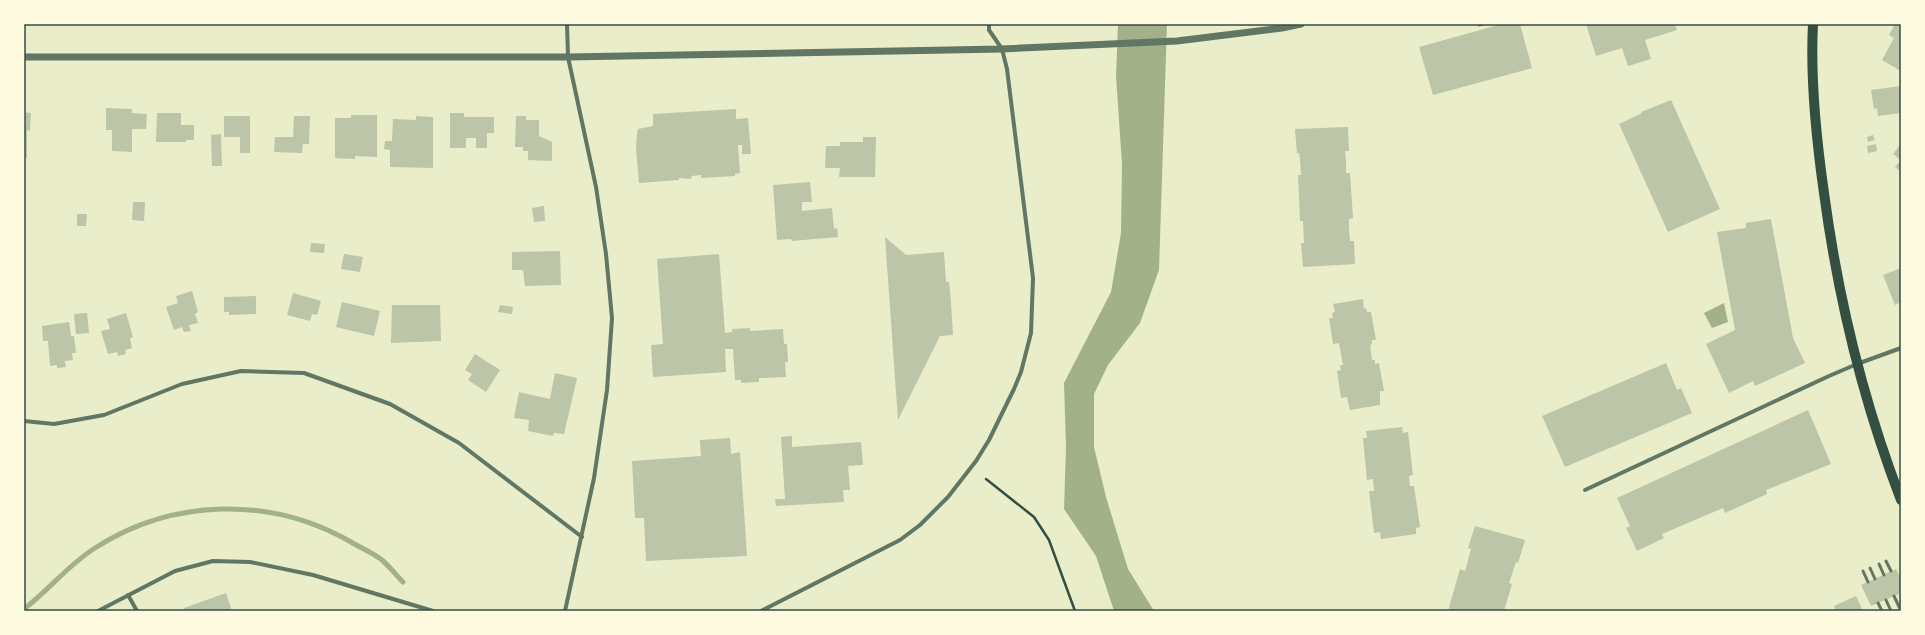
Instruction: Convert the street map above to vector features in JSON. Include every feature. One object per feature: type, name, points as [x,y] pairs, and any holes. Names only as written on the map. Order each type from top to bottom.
[{"type":"main road","points":[[1811,26],[1813,80],[1821,174],[1834,261],[1857,364],[1882,450],[1901,500]]},
{"type":"street","points":[[564,611],[582,537],[594,478],[607,390],[612,318],[606,254],[596,187],[568,58],[567,24]]},
{"type":"street","points":[[761,611],[900,540],[920,525],[948,497],[976,461],[989,440],[1014,390],[1021,372],[1031,333],[1033,278],[1007,69],[1002,49],[989,30],[990,24]]},
{"type":"street","points":[[24,57],[568,58],[1002,49],[1177,41],[1282,28],[1301,24]]},
{"type":"street","points":[[1585,490],[1857,364],[1901,348]]},
{"type":"street","points":[[24,421],[54,424],[104,415],[182,384],[241,371],[304,373],[390,404],[459,443],[582,537]]},
{"type":"street","points":[[98,611],[175,571],[213,561],[250,562],[313,575],[433,611]]},
{"type":"street","points":[[128,595],[137,611]]},
{"type":"lane","points":[[1886,561],[1891,571]]},
{"type":"lane","points":[[1879,564],[1884,575]]},
{"type":"lane","points":[[1870,568],[1875,579]]},
{"type":"lane","points":[[1863,571],[1868,582]]},
{"type":"lane","points":[[1894,596],[1900,611]]},
{"type":"lane","points":[[1886,600],[1891,611]]},
{"type":"lane","points":[[1878,603],[1882,611]]},
{"type":"path","points":[[1479,25],[1484,24]]},
{"type":"path","points":[[986,479],[1034,517],[1049,540],[1075,611]]},
{"type":"shaded area","points":[[1118,24],[1167,24],[1159,270],[1140,323],[1108,365],[1094,394],[1094,447],[1106,497],[1128,569],[1154,611],[1114,611],[1096,556],[1064,509],[1066,447],[1064,383],[1111,292],[1121,233],[1122,164],[1116,76]]},
{"type":"shaded area","points":[[1724,303],[1728,322],[1712,328],[1704,313]]},
{"type":"building","points":[[1502,24],[1520,24],[1532,68],[1433,95],[1419,47]]},
{"type":"building","points":[[1586,24],[1675,24],[1677,30],[1645,40],[1651,59],[1628,66],[1622,48],[1596,56]]},
{"type":"building","points":[[1895,24],[1900,26],[1901,24],[1901,71],[1882,60],[1894,38],[1889,35]]},
{"type":"building","points":[[1901,86],[1901,113],[1878,116],[1877,108],[1874,109],[1871,90]]},
{"type":"building","points":[[1671,100],[1720,209],[1668,232],[1619,124],[1642,113],[1641,112]]},
{"type":"building","points":[[106,108],[132,109],[132,113],[147,114],[146,129],[132,129],[132,152],[112,151],[112,130],[106,130]]},
{"type":"building","points":[[736,109],[736,119],[748,118],[751,154],[742,154],[742,145],[738,145],[740,173],[735,174],[735,176],[701,178],[701,175],[692,176],[691,179],[679,178],[679,180],[639,183],[636,148],[637,133],[638,129],[653,126],[653,114]]},
{"type":"building","points":[[24,112],[31,113],[30,131],[27,130],[27,158],[24,158]]},
{"type":"building","points":[[157,113],[181,113],[181,125],[194,125],[194,140],[186,140],[186,142],[156,142]]},
{"type":"building","points":[[450,113],[464,113],[464,117],[494,117],[494,133],[487,133],[487,148],[476,148],[476,138],[466,138],[466,148],[450,148]]},
{"type":"building","points":[[351,115],[377,115],[377,157],[355,156],[355,159],[335,158],[335,118],[351,118]]},
{"type":"building","points":[[224,116],[250,116],[250,153],[240,153],[240,137],[224,137]]},
{"type":"building","points":[[294,116],[310,116],[309,144],[303,144],[302,153],[274,152],[275,137],[293,137]]},
{"type":"building","points":[[416,116],[433,117],[433,168],[390,167],[390,150],[384,149],[385,141],[392,141],[393,119],[416,120]]},
{"type":"building","points":[[516,116],[526,116],[526,120],[539,120],[539,136],[552,142],[552,161],[528,160],[528,151],[523,151],[523,147],[515,147]]},
{"type":"building","points":[[1348,127],[1349,151],[1345,151],[1346,173],[1350,173],[1353,218],[1349,219],[1349,228],[1350,241],[1354,241],[1355,264],[1303,267],[1301,243],[1304,243],[1303,221],[1300,221],[1298,175],[1301,175],[1295,129]]},
{"type":"building","points":[[221,134],[222,166],[212,166],[211,135]]},
{"type":"building","points":[[1873,135],[1875,140],[1868,142],[1867,137]]},
{"type":"building","points":[[863,137],[876,137],[875,177],[839,177],[840,168],[825,168],[826,146],[840,146],[840,142],[863,142]]},
{"type":"building","points":[[1876,144],[1877,151],[1868,153],[1867,146]]},
{"type":"building","points":[[1901,144],[1901,160],[1893,154]]},
{"type":"building","points":[[1901,160],[1901,172],[1895,167]]},
{"type":"building","points":[[810,182],[812,202],[802,202],[802,211],[832,208],[834,229],[837,228],[838,237],[792,241],[791,239],[777,240],[773,185]]},
{"type":"building","points":[[133,202],[145,202],[144,221],[132,220]]},
{"type":"building","points":[[544,206],[545,221],[534,222],[532,208]]},
{"type":"building","points":[[77,214],[87,214],[86,226],[77,226]]},
{"type":"building","points":[[1771,219],[1793,338],[1805,363],[1755,386],[1753,381],[1729,393],[1706,344],[1735,330],[1717,232],[1746,228],[1746,223]]},
{"type":"building","points":[[885,237],[906,255],[944,252],[946,282],[949,282],[951,302],[953,335],[940,336],[898,420]]},
{"type":"building","points":[[311,243],[325,244],[324,253],[310,252]]},
{"type":"building","points":[[560,251],[561,285],[525,286],[523,270],[512,270],[512,252]]},
{"type":"building","points":[[344,254],[363,257],[360,272],[341,269]]},
{"type":"building","points":[[719,254],[725,333],[732,332],[732,329],[750,328],[750,331],[783,329],[784,344],[787,344],[788,362],[785,362],[786,377],[759,378],[759,382],[741,383],[741,380],[735,380],[733,349],[725,349],[726,372],[653,377],[651,345],[663,344],[657,259]]},
{"type":"building","points":[[1901,268],[1901,302],[1895,305],[1883,275]]},
{"type":"building","points":[[192,291],[198,312],[195,314],[198,323],[189,325],[191,331],[184,332],[182,327],[174,330],[166,307],[178,303],[176,296]]},
{"type":"building","points":[[293,293],[321,301],[317,315],[312,314],[310,321],[287,315]]},
{"type":"building","points":[[256,296],[256,314],[229,315],[229,312],[224,312],[224,297]]},
{"type":"building","points":[[1363,299],[1364,309],[1366,308],[1367,312],[1371,312],[1376,340],[1372,340],[1372,344],[1370,345],[1372,360],[1375,360],[1375,364],[1379,363],[1384,391],[1380,391],[1380,405],[1350,410],[1347,397],[1341,398],[1337,371],[1341,370],[1340,365],[1343,365],[1339,343],[1333,344],[1329,318],[1333,318],[1332,313],[1335,312],[1333,304]]},
{"type":"building","points":[[342,302],[380,311],[374,336],[336,327]]},
{"type":"building","points":[[392,305],[440,305],[441,341],[391,343]]},
{"type":"building","points":[[500,305],[513,307],[512,314],[498,312]]},
{"type":"building","points":[[87,313],[89,333],[76,334],[74,314]]},
{"type":"building","points":[[126,313],[133,337],[130,338],[132,348],[125,350],[126,354],[118,356],[117,352],[108,354],[101,331],[110,329],[107,319]]},
{"type":"building","points":[[69,322],[71,336],[74,336],[76,353],[72,353],[73,360],[65,361],[66,367],[57,368],[57,365],[50,366],[48,341],[43,341],[42,326]]},
{"type":"building","points":[[475,354],[500,370],[486,392],[468,380],[472,374],[465,370]]},
{"type":"building","points":[[1666,363],[1677,390],[1681,388],[1692,413],[1565,467],[1542,416]]},
{"type":"building","points":[[555,373],[577,378],[564,434],[554,433],[553,436],[528,431],[529,420],[514,418],[519,392],[550,399]]},
{"type":"building","points":[[1808,410],[1831,464],[1766,490],[1767,494],[1725,513],[1723,508],[1662,534],[1664,538],[1637,551],[1626,528],[1630,526],[1617,498]]},
{"type":"building","points":[[1402,427],[1403,433],[1408,432],[1413,475],[1409,476],[1410,486],[1414,486],[1420,527],[1416,528],[1416,534],[1381,539],[1380,532],[1374,533],[1369,491],[1374,491],[1373,479],[1367,480],[1363,438],[1367,438],[1366,431]]},
{"type":"building","points":[[792,436],[792,447],[861,442],[863,465],[848,466],[850,490],[843,490],[844,502],[776,506],[775,499],[785,499],[781,437]]},
{"type":"building","points":[[730,438],[731,454],[740,452],[747,556],[646,561],[644,518],[635,518],[632,461],[701,456],[700,440]]},
{"type":"building","points":[[1475,526],[1525,540],[1518,563],[1516,562],[1509,583],[1512,584],[1504,611],[1448,611],[1460,569],[1465,571],[1471,549],[1468,548]]},
{"type":"building","points":[[1896,569],[1901,579],[1901,593],[1871,606],[1861,585]]},
{"type":"building","points":[[226,593],[232,611],[185,611],[184,608]]},
{"type":"building","points":[[1856,596],[1863,611],[1836,611],[1834,606]]},
{"type":"waterway","points":[[24,609],[85,555],[125,532],[157,520],[189,512],[222,509],[255,510],[288,516],[320,527],[378,557],[388,565],[403,582]]}]
